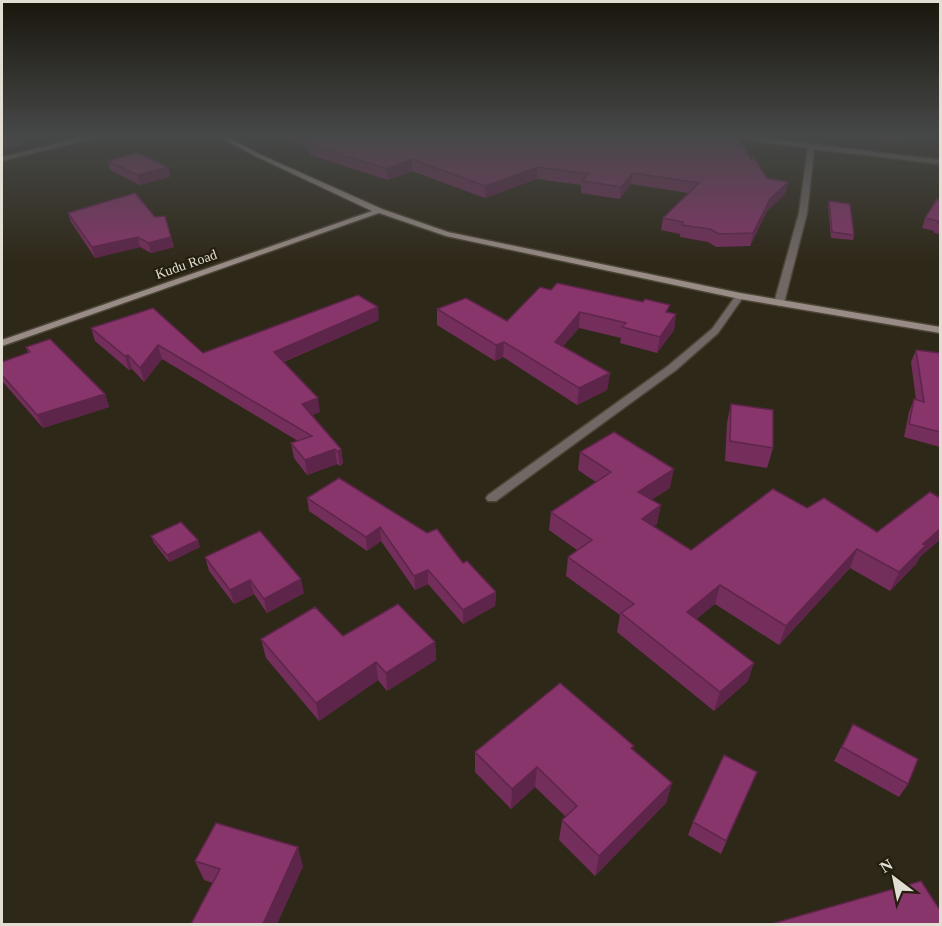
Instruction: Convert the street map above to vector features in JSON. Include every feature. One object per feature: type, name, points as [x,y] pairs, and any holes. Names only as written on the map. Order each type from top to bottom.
[{"type":"street","points":[[307,178],[379,211],[446,234],[740,296],[940,330]]},
{"type":"street","points":[[779,303],[803,213],[807,178]]},
{"type":"street","name":"Kudu Road","points":[[2,343],[379,211]]},
{"type":"street","points":[[492,498],[672,368],[715,331],[740,296]]},
{"type":"building","points":[[464,178],[507,178],[485,186]]},
{"type":"building","points":[[584,178],[629,178],[621,187],[582,181]]},
{"type":"building","points":[[667,178],[768,178],[788,182],[770,199],[753,233],[719,234],[710,229],[682,225],[683,222],[663,218],[699,183]]},
{"type":"building","points":[[135,193],[155,217],[165,216],[171,237],[148,243],[138,237],[92,247],[68,213]]},
{"type":"building","points":[[937,199],[940,200],[940,223],[925,218]]},
{"type":"building","points":[[829,201],[850,204],[854,235],[832,232]]},
{"type":"building","points":[[557,283],[643,302],[645,299],[670,305],[666,312],[676,314],[660,337],[622,327],[626,323],[580,312],[555,342],[610,373],[579,388],[504,342],[496,345],[437,309],[466,298],[507,321],[540,287],[551,290]]},
{"type":"building","points":[[358,295],[378,307],[274,352],[318,398],[302,404],[341,449],[338,452],[335,449],[305,460],[291,443],[312,436],[158,345],[140,368],[128,355],[125,356],[91,328],[153,308],[203,353]]},
{"type":"building","points":[[50,339],[105,394],[37,415],[2,375],[2,362],[30,352],[26,347]]},
{"type":"building","points":[[916,350],[940,353],[940,432],[909,424],[914,399],[924,402]]},
{"type":"building","points":[[731,404],[773,410],[773,448],[730,441]]},
{"type":"building","points":[[614,432],[674,469],[638,492],[661,505],[642,519],[691,550],[773,489],[807,508],[824,498],[877,532],[930,492],[940,498],[940,529],[923,544],[926,545],[899,572],[857,549],[786,626],[720,585],[687,612],[754,663],[720,692],[621,613],[634,604],[568,557],[592,540],[551,512],[611,472],[580,452]]},
{"type":"building","points":[[339,478],[427,533],[437,529],[463,563],[467,561],[496,592],[463,610],[428,570],[414,576],[380,527],[366,537],[307,498]]},
{"type":"building","points":[[181,522],[198,540],[167,555],[151,536]]},
{"type":"building","points":[[260,531],[301,579],[264,599],[250,580],[230,590],[205,557]]},
{"type":"building","points":[[398,604],[435,642],[386,673],[376,662],[316,703],[261,639],[315,607],[343,636]]},
{"type":"building","points":[[560,683],[634,746],[631,748],[672,783],[599,856],[562,820],[577,806],[537,767],[512,789],[475,752]]},
{"type":"building","points":[[853,724],[918,759],[908,784],[842,747]]},
{"type":"building","points":[[724,755],[757,772],[726,841],[693,822]]},
{"type":"building","points":[[216,823],[298,847],[263,924],[191,924],[220,869],[195,861]]},
{"type":"building","points":[[921,881],[940,910],[940,924],[771,924]]}]
